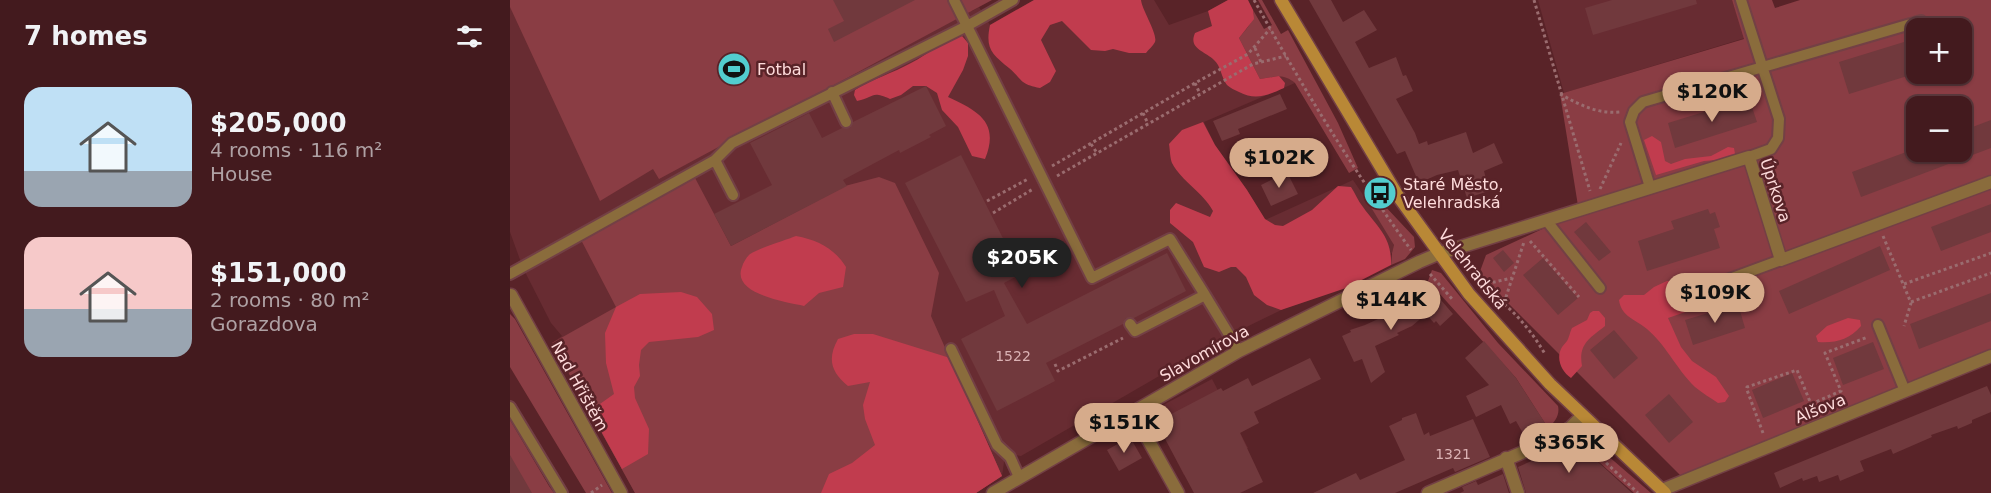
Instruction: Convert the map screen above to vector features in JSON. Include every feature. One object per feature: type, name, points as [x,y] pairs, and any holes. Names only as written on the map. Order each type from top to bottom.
[{"type":"street","name":"Velehradská","points":[[1281,0],[1368,149],[1438,254],[1476,302],[1550,384],[1663,492]]},
{"type":"street","name":"Úprkova","points":[[1438,254],[1749,157],[1781,260]]},
{"type":"street","points":[[1781,260],[1991,182]]},
{"type":"street","name":"Slavomírova","points":[[993,493],[1239,351],[1438,254]]},
{"type":"street","name":"Nad Hřištěm","points":[[510,295],[621,493]]},
{"type":"street","name":"Alšova","points":[[1663,492],[1991,356]]},
{"type":"street","points":[[1132,411],[1178,493]]},
{"type":"street","points":[[1428,493],[1549,441],[1570,428],[1582,416]]},
{"type":"street","points":[[1506,458],[1518,493]]},
{"type":"lane","points":[[954,0],[1092,278],[1170,239],[1239,351]]},
{"type":"lane","points":[[510,274],[716,160],[732,143],[967,26],[1013,0]]},
{"type":"lane","points":[[1741,0],[1779,119],[1779,131],[1775,144],[1771,149],[1749,157]]},
{"type":"lane","points":[[1650,187],[1632,117],[1643,102],[1906,25]]},
{"type":"lane","points":[[832,92],[846,122]]},
{"type":"lane","points":[[716,160],[733,195]]},
{"type":"lane","points":[[1546,220],[1600,288]]},
{"type":"lane","points":[[1697,291],[1781,260]]},
{"type":"lane","points":[[1132,328],[1205,295]]},
{"type":"lane","points":[[1878,325],[1905,391]]},
{"type":"lane","points":[[951,349],[997,445],[1010,458],[1019,477]]},
{"type":"lane","points":[[510,407],[562,493]]},
{"type":"path","points":[[1534,0],[1594,204]]},
{"type":"path","points":[[993,213],[1091,144],[1248,54],[1270,29]]},
{"type":"path","points":[[1255,48],[1261,62]]},
{"type":"path","points":[[987,201],[1097,153],[1253,64],[1286,56]]},
{"type":"path","points":[[1195,83],[1200,94]]},
{"type":"path","points":[[1560,94],[1587,108],[1632,117],[1594,204]]},
{"type":"path","points":[[1143,113],[1148,124]]},
{"type":"path","points":[[1091,144],[1097,153]]},
{"type":"path","points":[[1877,224],[1911,303],[1904,326]]},
{"type":"path","points":[[1504,303],[1526,236],[1579,297]]},
{"type":"path","points":[[1904,284],[1991,252]]},
{"type":"path","points":[[1911,303],[1991,273]]},
{"type":"path","points":[[1479,285],[1512,278]]},
{"type":"path","points":[[1055,364],[1058,371],[1132,328]]},
{"type":"path","points":[[1802,420],[1804,407],[1841,392],[1826,353],[1871,335]]},
{"type":"path","points":[[1766,440],[1747,387],[1797,370],[1811,404]]},
{"type":"path","points":[[591,493],[606,482]]},
{"type":"shaded area","points":[[510,0],[972,11],[979,7],[990,25],[1034,0],[1154,0],[1169,25],[1208,11],[1228,0],[1248,0],[1253,10],[1251,24],[1279,76],[1289,77],[1295,83],[1204,122],[1215,145],[1265,220],[1353,180],[1393,239],[1394,246],[1392,253],[1385,259],[1230,335],[1021,456],[1010,457],[1004,462],[1002,476],[976,493],[635,493],[552,343],[562,336],[551,323],[523,268],[510,232]]},
{"type":"shaded area","points":[[510,0],[992,0],[659,179],[653,169],[600,201],[510,7]]},
{"type":"shaded area","points":[[1034,0],[1141,0],[1154,33],[1155,42],[1146,53],[1129,53],[1113,49],[1091,50],[1062,21],[1050,25],[1041,40],[1056,71],[1050,82],[1040,88],[1028,85],[994,55],[988,40],[990,25]]},
{"type":"shaded area","points":[[1228,0],[1248,0],[1254,19],[1239,38],[1260,79],[1279,76],[1285,83],[1284,88],[1256,97],[1245,95],[1231,88],[1223,79],[1216,62],[1198,49],[1194,43],[1195,33],[1212,26],[1208,11]]},
{"type":"shaded area","points":[[1258,0],[1262,0],[1281,34],[1288,30],[1338,123],[1358,168],[1349,173],[1295,83],[1283,77],[1260,79],[1239,38],[1251,22],[1253,10],[1264,29],[1272,25]]},
{"type":"shaded area","points":[[1538,0],[1732,0],[1745,38],[1564,93]]},
{"type":"shaded area","points":[[1732,0],[1772,0],[1775,8],[1800,0],[1991,0],[1991,356],[1686,481],[1479,274],[1486,255],[1579,212],[1560,94],[1744,39]]},
{"type":"shaded area","points":[[962,36],[968,43],[968,56],[948,97],[977,113],[988,127],[990,136],[985,159],[972,156],[958,127],[942,110],[937,93],[926,86],[913,86],[901,95],[890,99],[876,95],[857,101],[854,95],[855,90],[862,86]]},
{"type":"shaded area","points":[[1203,122],[1215,145],[1265,219],[1275,225],[1283,226],[1312,210],[1338,186],[1351,187],[1361,205],[1387,240],[1391,265],[1346,288],[1281,310],[1267,305],[1254,295],[1246,277],[1236,267],[1219,272],[1204,267],[1193,242],[1170,223],[1170,210],[1176,203],[1210,217],[1213,211],[1204,198],[1176,170],[1171,161],[1169,144],[1182,130]]},
{"type":"shaded area","points":[[1652,136],[1661,142],[1665,161],[1671,164],[1685,159],[1711,156],[1728,147],[1734,148],[1735,154],[1728,159],[1704,161],[1656,175],[1644,140]]},
{"type":"shaded area","points":[[694,176],[731,246],[845,186],[879,177],[895,183],[939,273],[931,316],[1002,476],[976,493],[635,493],[552,343],[616,307],[579,236]]},
{"type":"shaded area","points":[[1369,204],[1383,204],[1414,237],[1415,247],[1405,259],[1391,265],[1394,245]]},
{"type":"shaded area","points":[[796,236],[825,246],[837,255],[846,267],[843,287],[819,293],[804,306],[762,295],[745,284],[741,276],[742,265],[749,255]]},
{"type":"shaded area","points":[[1432,270],[1441,273],[1498,343],[1558,406],[1556,418],[1548,428],[1516,378],[1428,281]]},
{"type":"shaded area","points":[[1667,281],[1692,284],[1700,297],[1700,307],[1668,318],[1681,347],[1692,361],[1716,377],[1729,396],[1725,402],[1718,403],[1695,387],[1651,332],[1628,316],[1620,305],[1619,300],[1624,295],[1644,295]]},
{"type":"shaded area","points":[[681,292],[697,297],[712,314],[714,330],[698,337],[649,342],[641,350],[640,376],[634,387],[635,398],[649,429],[648,454],[622,469],[590,411],[614,394],[606,363],[605,333],[616,307],[640,294]]},
{"type":"shaded area","points":[[1593,311],[1599,311],[1605,318],[1605,326],[1586,342],[1581,358],[1582,366],[1571,378],[1561,365],[1559,357],[1561,348],[1568,340],[1572,328],[1587,320]]},
{"type":"shaded area","points":[[510,314],[515,319],[612,493],[586,493],[510,367]]},
{"type":"shaded area","points":[[1848,318],[1860,320],[1861,326],[1852,335],[1842,340],[1818,342],[1816,336],[1827,326]]},
{"type":"shaded area","points":[[854,334],[873,334],[950,358],[1002,476],[976,493],[821,493],[829,474],[852,463],[875,445],[865,419],[863,405],[870,382],[848,386],[838,376],[833,365],[833,353],[838,339]]},
{"type":"shaded area","points":[[1212,379],[1248,448],[1184,475],[1152,411]]},
{"type":"shaded area","points":[[510,420],[549,486],[554,493],[510,493]]},
{"type":"shaded area","points":[[1577,435],[1585,436],[1651,493],[1634,493],[1575,441]]},
{"type":"building","points":[[833,0],[915,0],[834,42],[828,29],[844,21]]},
{"type":"building","points":[[1309,0],[1331,0],[1343,22],[1364,10],[1377,30],[1355,42],[1369,68],[1396,57],[1403,76],[1406,75],[1413,91],[1396,99],[1419,144],[1427,141],[1428,145],[1466,132],[1473,153],[1494,143],[1503,163],[1484,171],[1489,191],[1467,198],[1458,170],[1437,175],[1419,183],[1405,151],[1397,154]]},
{"type":"building","points":[[1612,0],[1696,0],[1697,4],[1593,35],[1585,8]]},
{"type":"building","points":[[1906,41],[1906,76],[1849,94],[1839,62]]},
{"type":"building","points":[[926,86],[946,126],[929,135],[931,137],[900,153],[899,150],[843,180],[847,186],[731,246],[714,214],[772,185],[750,143],[809,113],[822,138],[842,128],[850,128],[853,122]]},
{"type":"building","points":[[1280,94],[1287,109],[1238,129],[1240,134],[1222,141],[1213,121]]},
{"type":"building","points":[[1749,98],[1757,122],[1675,148],[1668,123]]},
{"type":"building","points":[[1991,120],[1991,148],[1972,155],[1972,127]]},
{"type":"building","points":[[1906,152],[1906,162],[1954,162],[1861,197],[1852,172]]},
{"type":"building","points":[[961,155],[1021,274],[1004,283],[1027,324],[1167,253],[1186,291],[1134,318],[1126,318],[1123,324],[1046,363],[1055,381],[997,411],[961,339],[1005,316],[994,290],[966,302],[905,183]]},
{"type":"building","points":[[1287,172],[1298,194],[1271,206],[1261,185]]},
{"type":"building","points":[[1991,204],[1991,232],[1941,251],[1931,227]]},
{"type":"building","points":[[1708,209],[1710,214],[1715,212],[1720,227],[1714,229],[1720,248],[1647,271],[1638,241],[1674,229],[1671,221]]},
{"type":"building","points":[[1586,222],[1611,252],[1599,261],[1574,232]]},
{"type":"building","points":[[1880,246],[1890,270],[1789,314],[1779,291]]},
{"type":"building","points":[[1503,250],[1514,263],[1504,272],[1493,258]]},
{"type":"building","points":[[1543,258],[1578,298],[1558,315],[1523,275]]},
{"type":"building","points":[[1435,293],[1453,314],[1440,326],[1426,314],[1412,326],[1397,333],[1399,335],[1375,346],[1385,372],[1371,383],[1362,359],[1354,362],[1342,336],[1351,332],[1350,330]]},
{"type":"building","points":[[1991,293],[1991,321],[1919,349],[1910,324]]},
{"type":"building","points":[[1738,304],[1745,328],[1693,345],[1685,320]]},
{"type":"building","points":[[1614,330],[1638,358],[1614,379],[1590,350]]},
{"type":"building","points":[[1484,341],[1516,378],[1547,426],[1525,437],[1516,421],[1510,424],[1501,405],[1476,417],[1466,396],[1489,385],[1465,358]]},
{"type":"building","points":[[1873,342],[1884,369],[1843,385],[1833,358]]},
{"type":"building","points":[[1310,358],[1321,379],[1254,412],[1259,423],[1240,433],[1263,482],[1240,493],[1194,493],[1156,422],[1221,388],[1223,391],[1248,378],[1252,386]]},
{"type":"building","points":[[1792,373],[1804,401],[1763,418],[1752,390]]},
{"type":"building","points":[[1987,386],[1991,395],[1991,412],[1972,420],[1972,423],[1958,429],[1957,426],[1931,435],[1932,437],[1893,454],[1891,449],[1860,461],[1864,471],[1840,481],[1838,475],[1819,482],[1817,476],[1803,481],[1802,478],[1780,488],[1774,473]]},
{"type":"building","points":[[1669,394],[1693,422],[1669,443],[1645,415]]},
{"type":"building","points":[[1416,413],[1424,435],[1429,432],[1430,436],[1473,419],[1490,457],[1455,472],[1453,468],[1395,493],[1313,493],[1356,473],[1360,480],[1405,460],[1389,426]]},
{"type":"building","points":[[1130,437],[1142,458],[1119,471],[1107,450]]},
{"type":"building","points":[[1577,441],[1632,493],[1526,493],[1518,467]]},
{"type":"building","points":[[510,455],[532,493],[510,493]]},
{"type":"building","points":[[1503,474],[1509,493],[1460,493],[1464,491],[1462,487],[1476,481],[1478,485]]},
{"type":"place","name":"Fotbal","points":[[734,69]]},
{"type":"place","name":"Staré Město, Velehradská","points":[[1380,193]]}]
